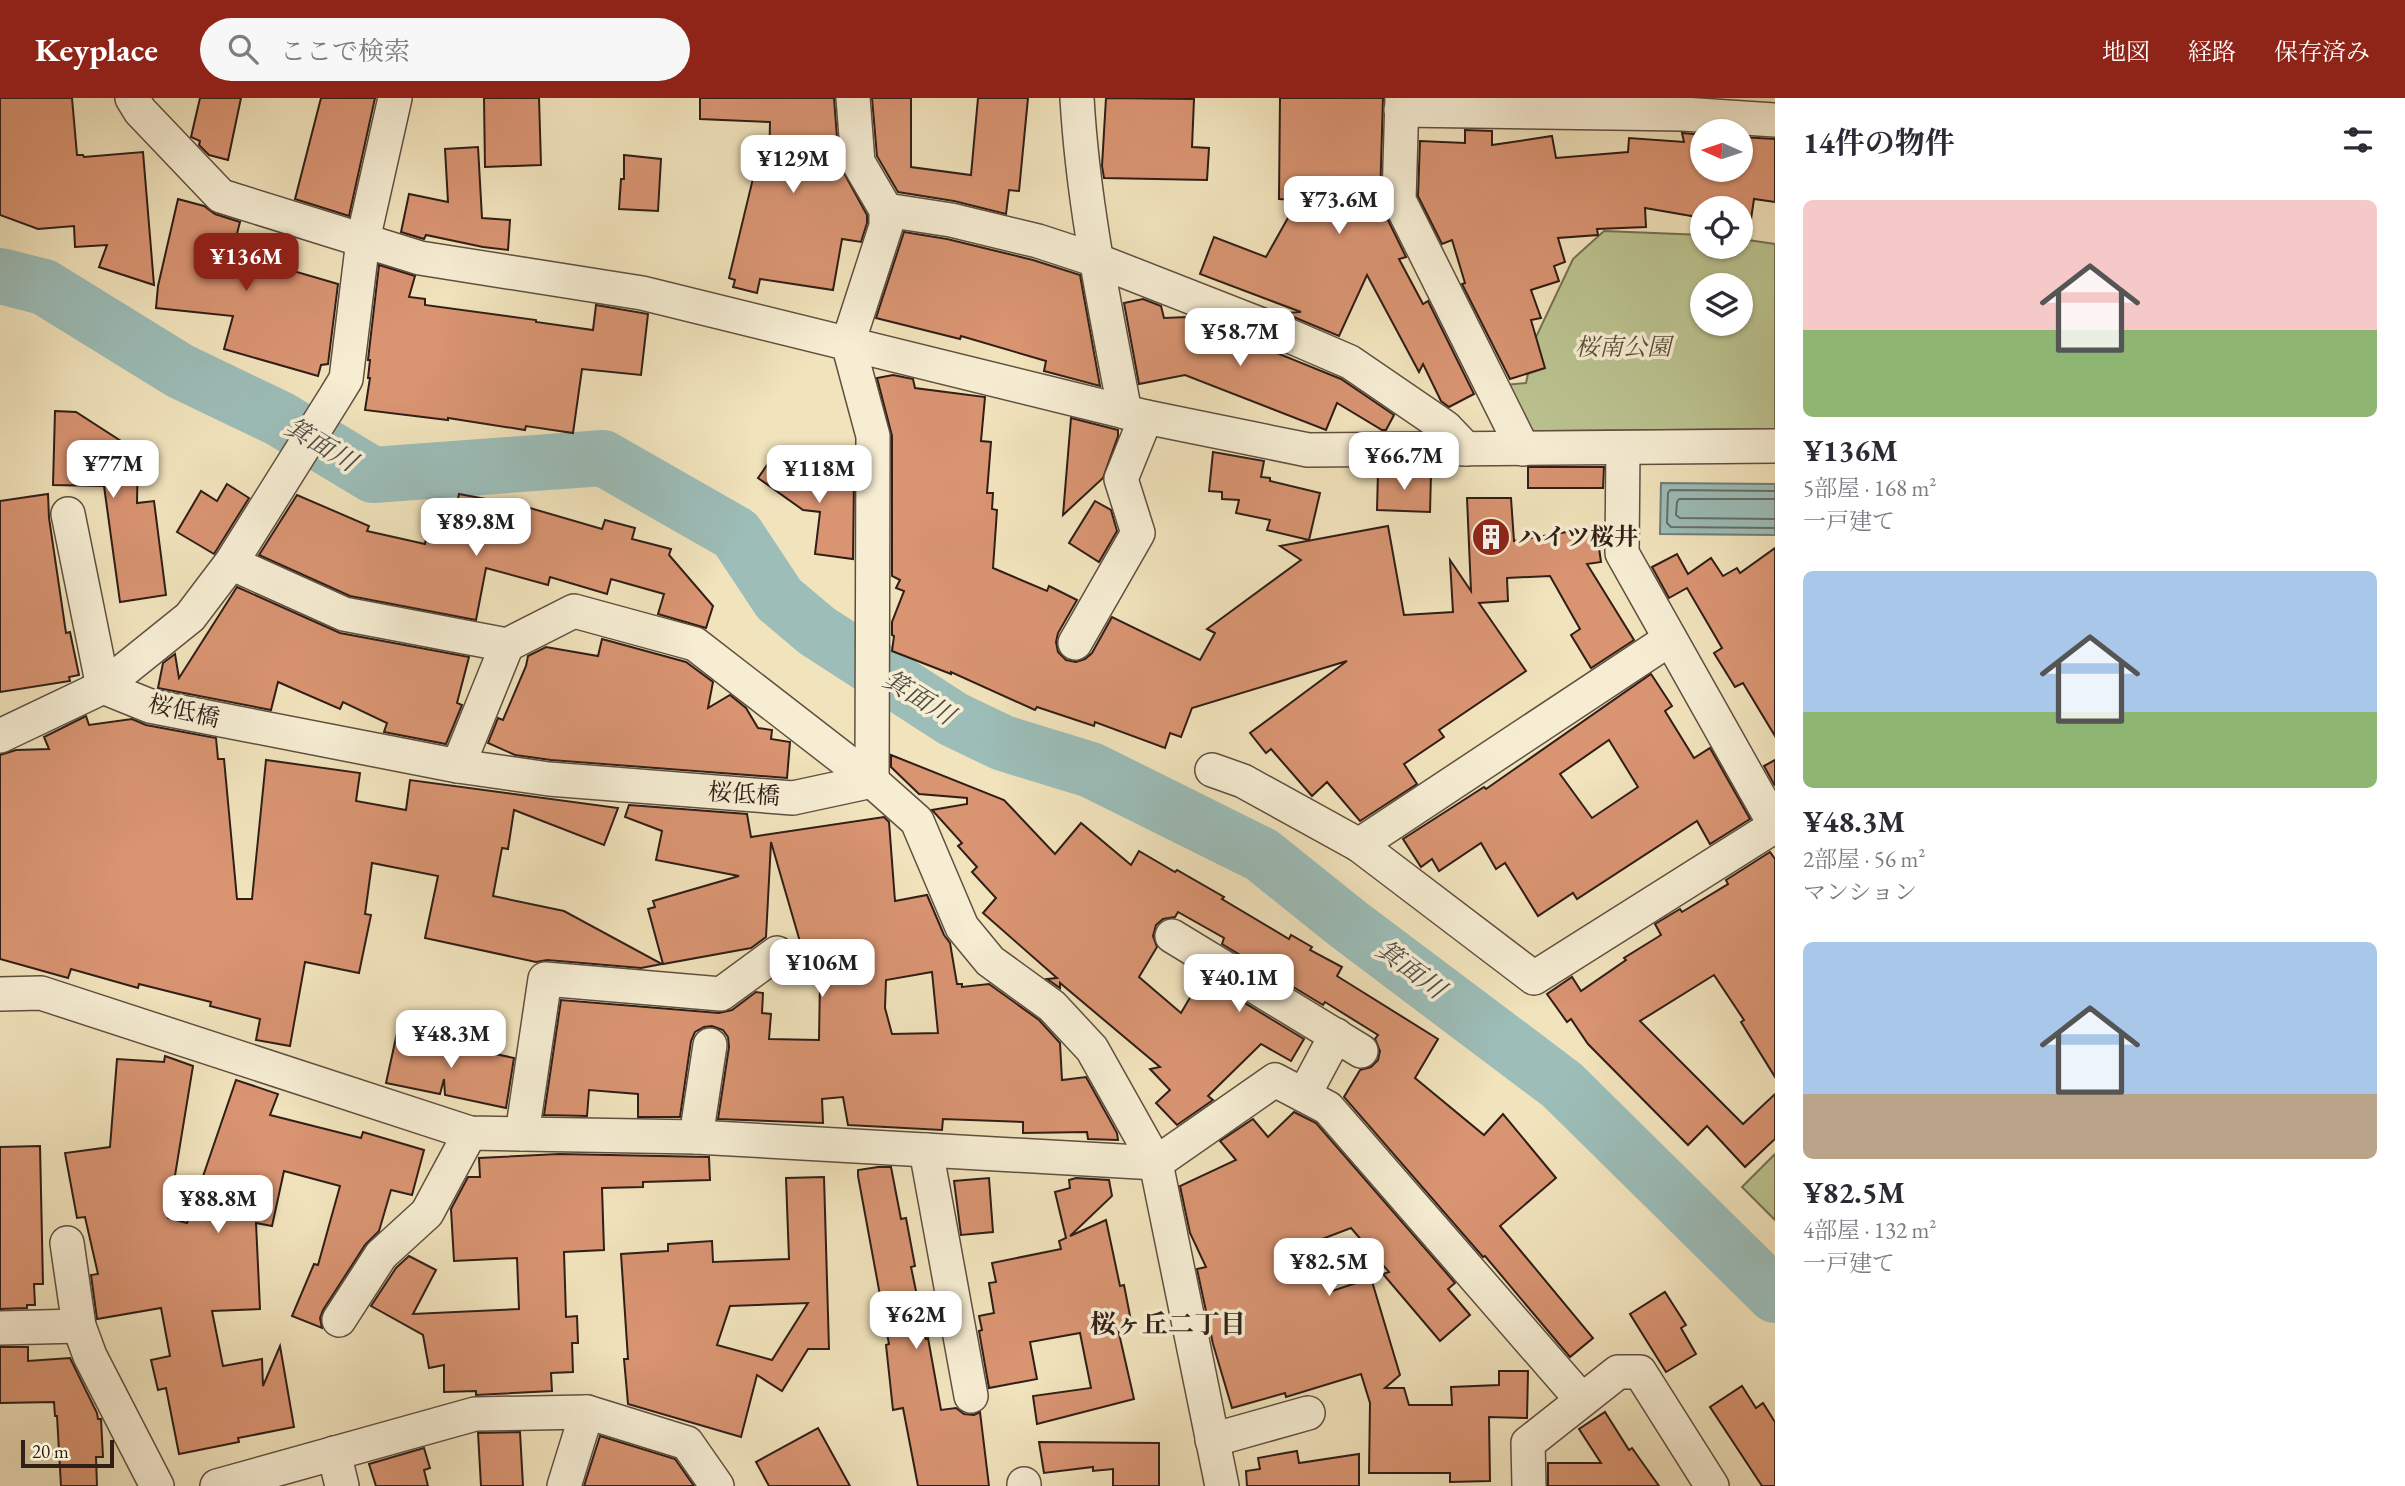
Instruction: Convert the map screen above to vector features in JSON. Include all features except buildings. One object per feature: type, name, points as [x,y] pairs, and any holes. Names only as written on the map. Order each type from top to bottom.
[{"type":"street","points":[[132,98],[140,111],[221,196],[420,258],[642,293],[1135,414],[1308,450],[1775,446]]},
{"type":"street","points":[[0,736],[103,687],[190,617],[231,563],[335,397],[346,379],[363,240],[395,98]]},
{"type":"street","points":[[853,98],[858,162],[886,210],[886,226],[848,344],[873,436],[872,765]]},
{"type":"street","points":[[1075,643],[1138,533],[1121,479],[1135,414],[1096,260],[1080,148],[1077,98]]},
{"type":"street","points":[[1523,449],[1399,200],[1401,104],[1775,120]]},
{"type":"street","points":[[886,210],[951,220],[1038,241],[1096,260],[1350,362],[1445,427],[1466,449]]},
{"type":"street","points":[[1212,770],[1243,780],[1359,845],[1534,978],[1775,826],[1622,553],[1623,448]]},
{"type":"street","points":[[68,513],[103,687]]},
{"type":"street","points":[[231,563],[344,614],[508,645],[574,611],[695,644],[872,765],[917,821],[962,927],[990,961],[1052,1006],[1092,1049],[1156,1163],[1222,1486]]},
{"type":"street","points":[[1359,845],[1670,639]]},
{"type":"street","points":[[458,766],[508,645]]},
{"type":"street","name":"桜低橋","points":[[103,687],[150,706],[458,766],[549,779],[793,798],[872,765]]},
{"type":"street","points":[[1172,936],[1348,1043],[1304,1096]]},
{"type":"street","points":[[522,1134],[545,979],[721,994],[777,953]]},
{"type":"street","points":[[0,994],[41,993],[470,1133],[696,1137],[1156,1163],[1275,1080],[1328,1108],[1581,1399]]},
{"type":"street","points":[[696,1137],[710,1045]]},
{"type":"street","points":[[339,1320],[381,1255],[427,1213],[470,1133]]},
{"type":"street","points":[[926,1150],[971,1396]]},
{"type":"street","points":[[67,1243],[79,1326],[90,1356],[157,1486]]},
{"type":"street","points":[[0,1328],[79,1326]]},
{"type":"street","points":[[1530,1486],[1528,1443],[1618,1372],[1640,1372],[1712,1486]]},
{"type":"street","points":[[564,1486],[587,1412]]},
{"type":"street","points":[[217,1486],[475,1414],[587,1412],[687,1443],[717,1486]]},
{"type":"street","points":[[1212,1440],[1308,1413]]},
{"type":"street","points":[[334,1453],[342,1486]]},
{"type":"green space","name":"桜南公園","points":[[1604,231],[1690,234],[1690,259],[1753,259],[1753,241],[1775,244],[1775,429],[1533,431],[1503,385],[1526,383],[1536,337],[1573,259]]},
{"type":"green space","points":[[1775,1154],[1775,1220],[1742,1187]]},
{"type":"water","points":[[1661,483],[1775,484],[1775,535],[1660,534]]},
{"type":"waterway","name":"箕面川","points":[[0,276],[44,287],[180,371],[280,419],[373,475],[603,458],[736,534],[779,599],[817,631],[953,719],[1003,743],[1091,770],[1262,855],[1348,924],[1562,1085],[1775,1295]]},
{"type":"place","name":"ハイツ桜井","points":[[1491,537]]},
{"type":"district","name":"桜ヶ丘二丁目","points":[[1168,1324]]}]
